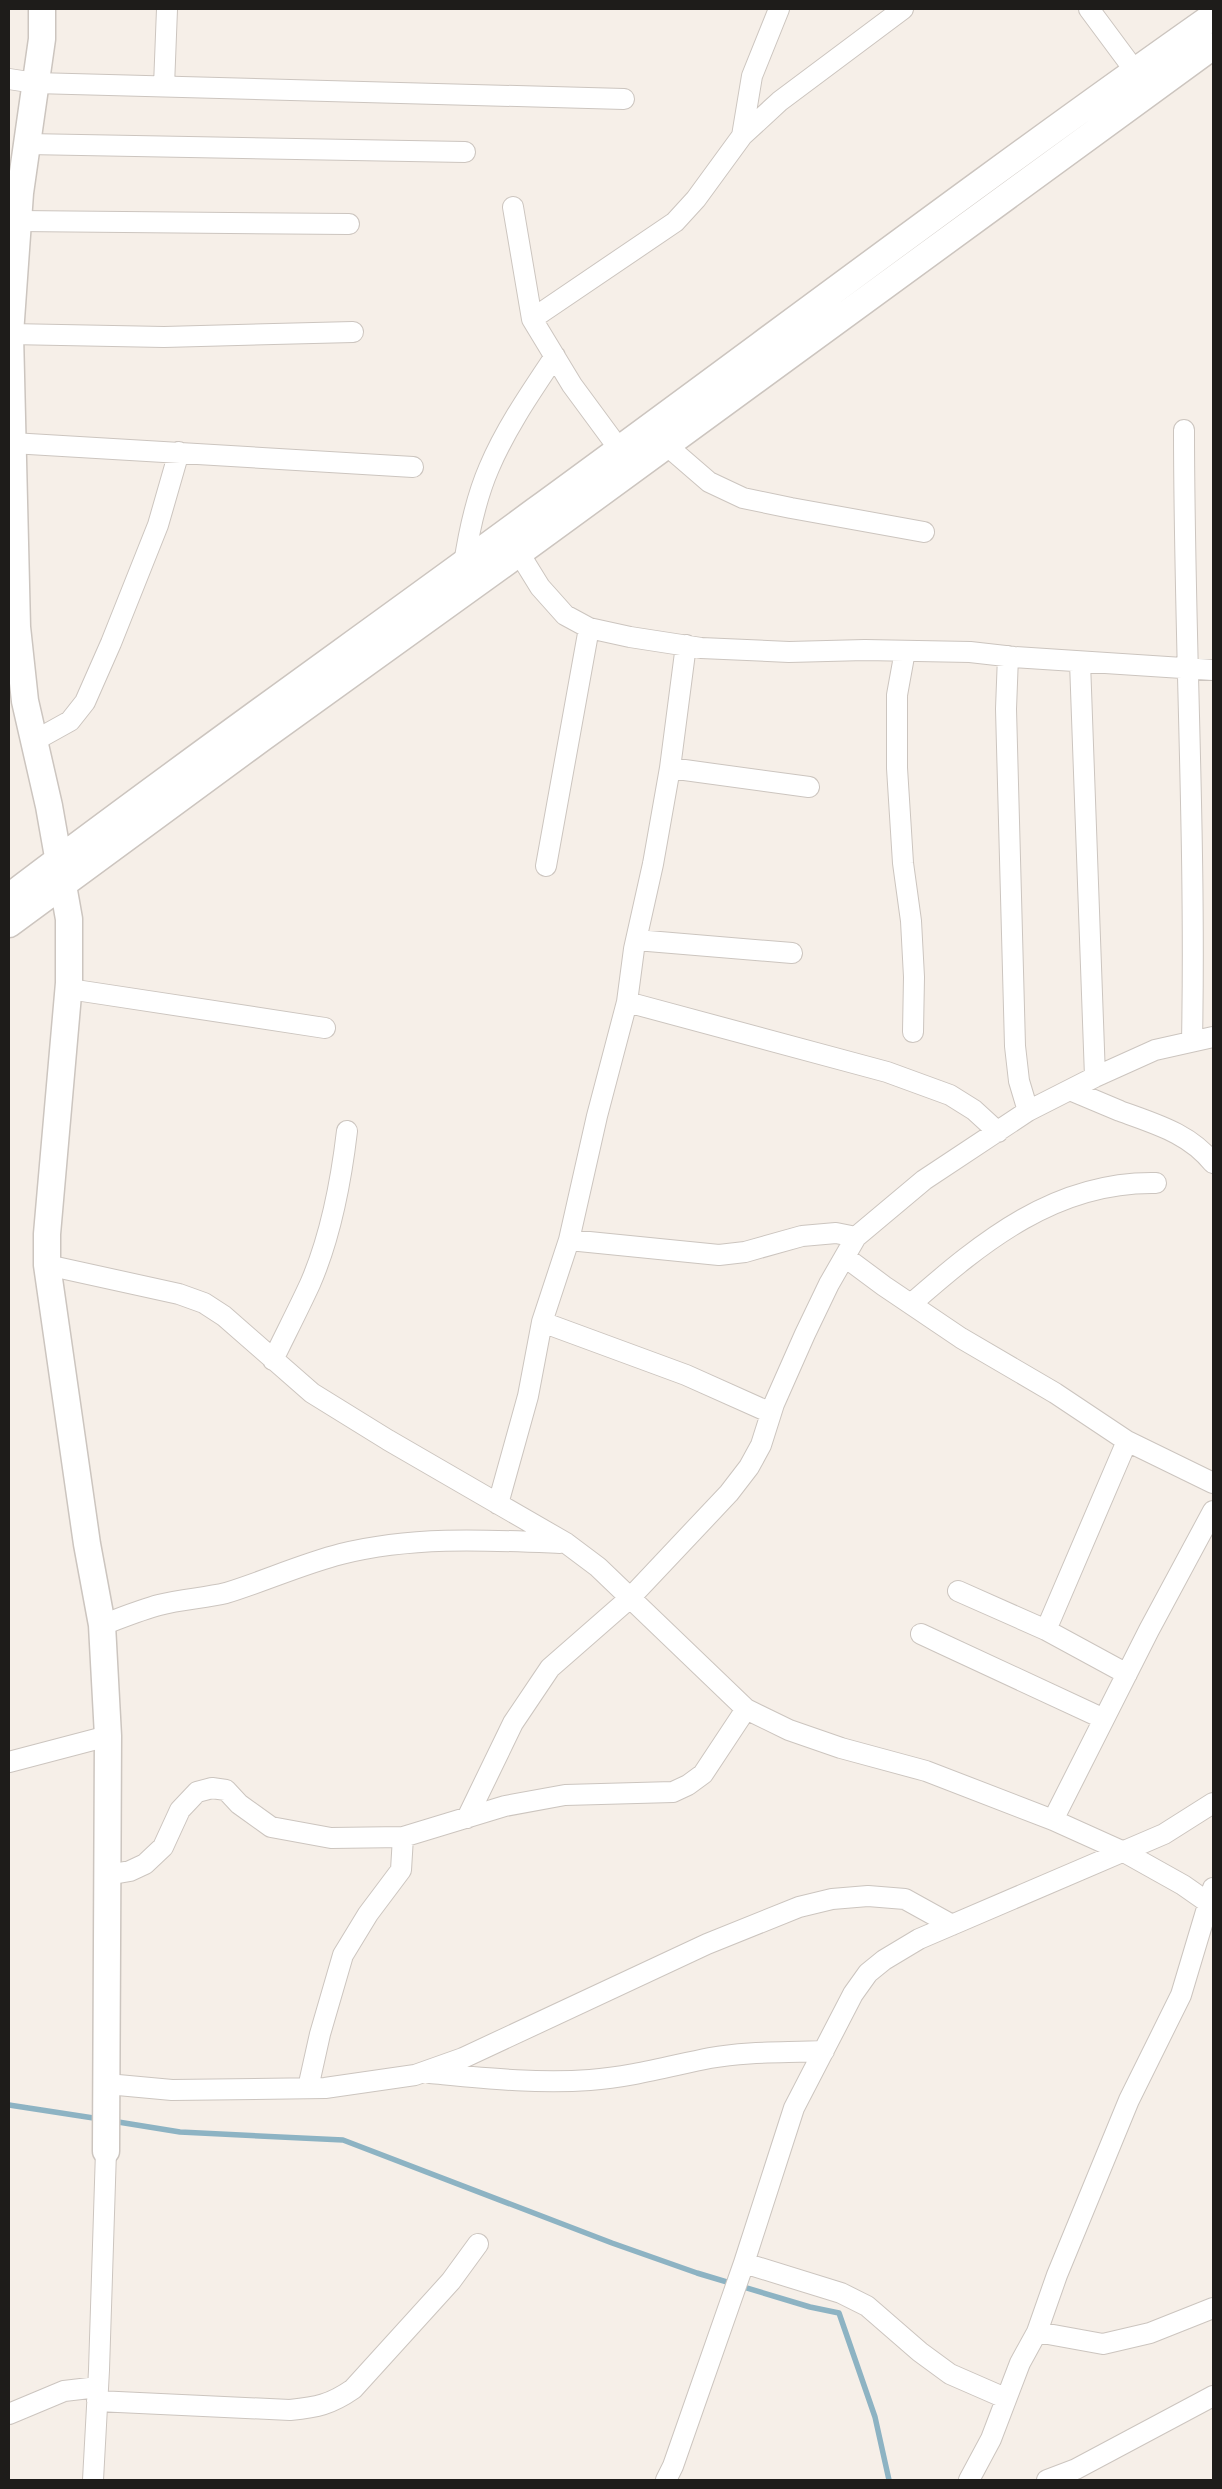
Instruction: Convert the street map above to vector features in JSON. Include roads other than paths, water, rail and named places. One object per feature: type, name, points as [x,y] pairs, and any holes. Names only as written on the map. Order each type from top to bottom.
[{"type":"main road","points":[[42,9],[42,39],[18,220],[10,334],[12,570],[25,701],[62,870],[69,919],[69,989],[47,1234],[47,1265],[88,1544],[102,1625],[108,1736],[106,2151]]},
{"type":"main road","points":[[9,897],[62,870],[519,554],[626,459],[818,300],[1213,16]]},
{"type":"main road","points":[[9,924],[62,870],[188,762],[464,564],[626,459],[665,444],[1213,46]]},
{"type":"main road","points":[[818,300],[833,322]]},
{"type":"street","points":[[164,86],[167,9]]},
{"type":"street","points":[[742,136],[752,76],[779,9]]},
{"type":"street","points":[[532,319],[675,222],[696,199],[742,136],[780,101],[903,9]]},
{"type":"street","points":[[1089,9],[1135,71]]},
{"type":"street","points":[[9,80],[36,83],[624,99]]},
{"type":"street","points":[[27,144],[465,152]]},
{"type":"street","points":[[513,206],[532,319],[572,385],[626,459]]},
{"type":"street","points":[[18,220],[348,224]]},
{"type":"street","points":[[10,334],[164,337],[353,332]]},
{"type":"street","points":[[464,564],[473,514],[488,468],[512,422],[555,356]]},
{"type":"street","points":[[1184,430],[1184,552],[1190,670],[1195,921],[1192,1041]]},
{"type":"street","points":[[665,444],[710,482],[743,498],[924,532]]},
{"type":"street","points":[[11,454],[179,452],[413,467]]},
{"type":"street","points":[[34,741],[70,721],[84,702],[111,643],[158,524],[179,452]]},
{"type":"street","points":[[519,554],[540,587],[566,616],[589,628],[630,637],[686,645],[789,652],[970,652],[1080,662],[1213,670]]},
{"type":"street","points":[[546,866],[589,628]]},
{"type":"street","points":[[498,1504],[528,1396],[542,1322],[569,1240],[597,1116],[627,1002],[636,940],[653,864],[670,768],[686,645]]},
{"type":"street","points":[[905,651],[897,695],[897,768],[903,862],[911,921],[914,977],[913,1032]]},
{"type":"street","points":[[1008,656],[1006,709],[1015,1046],[1019,1081],[1028,1111]]},
{"type":"street","points":[[1080,662],[1095,1077]]},
{"type":"street","points":[[670,768],[810,786]]},
{"type":"street","points":[[636,940],[792,952]]},
{"type":"street","points":[[69,989],[325,1028]]},
{"type":"street","points":[[627,1002],[887,1072],[950,1095],[974,1110],[998,1132]]},
{"type":"street","points":[[467,1818],[513,1723],[550,1668],[630,1598],[730,1493],[744,1474],[761,1445],[771,1413],[809,1326],[856,1237],[924,1180],[1028,1111],[1095,1077],[1155,1050],[1213,1037]]},
{"type":"street","points":[[1070,1090],[1154,1122],[1187,1138],[1204,1152],[1213,1163]]},
{"type":"street","points":[[273,1360],[311,1282],[334,1211],[342,1175],[347,1131]]},
{"type":"street","points":[[912,1304],[968,1254],[1008,1226],[1056,1202],[1093,1190],[1127,1182],[1156,1183]]},
{"type":"street","points":[[569,1240],[719,1255],[745,1252],[802,1236],[836,1233],[856,1237]]},
{"type":"street","points":[[845,1256],[912,1304],[1127,1441],[1213,1483]]},
{"type":"street","points":[[47,1265],[180,1294],[204,1303],[224,1316],[312,1393],[388,1440],[566,1543],[598,1567],[746,1709],[789,1730],[841,1748],[926,1771],[1053,1820],[1124,1852],[1212,1899],[1181,1995],[1129,2100],[1057,2275],[1037,2332],[1005,2398],[991,2438],[969,2480]]},
{"type":"street","points":[[542,1322],[686,1375],[771,1413]]},
{"type":"street","points":[[1046,1630],[1127,1441]]},
{"type":"street","points":[[1053,1820],[1213,1511]]},
{"type":"street","points":[[102,1625],[158,1605],[225,1593],[301,1566],[342,1554],[434,1541],[487,1540],[566,1543]]},
{"type":"street","points":[[958,1591],[1046,1630],[1127,1674]]},
{"type":"street","points":[[921,1634],[1104,1719]]},
{"type":"street","points":[[107,1875],[130,1871],[145,1864],[163,1847],[180,1810],[196,1792],[212,1788],[226,1790],[239,1804],[272,1827],[332,1838],[404,1836],[506,1806],[566,1795],[673,1792],[688,1785],[703,1774],[746,1709]]},
{"type":"street","points":[[9,1762],[108,1736]]},
{"type":"street","points":[[666,2480],[673,2466],[742,2269],[794,2108],[853,1994],[868,1973],[884,1960],[918,1939],[1164,1834],[1213,1803]]},
{"type":"street","points":[[308,2088],[320,2034],[343,1955],[368,1914],[395,1881],[401,1870],[404,1836]]},
{"type":"street","points":[[107,2084],[172,2090],[325,2088],[423,2072],[464,2058],[707,1944],[799,1908],[832,1899],[859,1896],[905,1899],[952,1925]]},
{"type":"street","points":[[423,2072],[505,2080],[588,2080],[636,2075],[711,2058],[762,2051],[824,2051]]},
{"type":"street","points":[[92,2480],[98,2394],[106,2151]]},
{"type":"street","points":[[9,2414],[64,2391],[290,2410],[318,2407],[336,2401],[353,2389],[450,2281],[478,2244]]},
{"type":"street","points":[[742,2269],[841,2293],[867,2306],[920,2352],[950,2374],[1005,2398]]},
{"type":"street","points":[[1037,2332],[1103,2344],[1150,2333],[1213,2308]]},
{"type":"street","points":[[1047,2480],[1076,2469],[1213,2396]]},
{"type":"waterway","points":[[9,2105],[100,2119]]},
{"type":"waterway","points":[[112,2121],[180,2132],[343,2140],[612,2243],[697,2273],[810,2307],[839,2313],[875,2417],[889,2480]]}]
